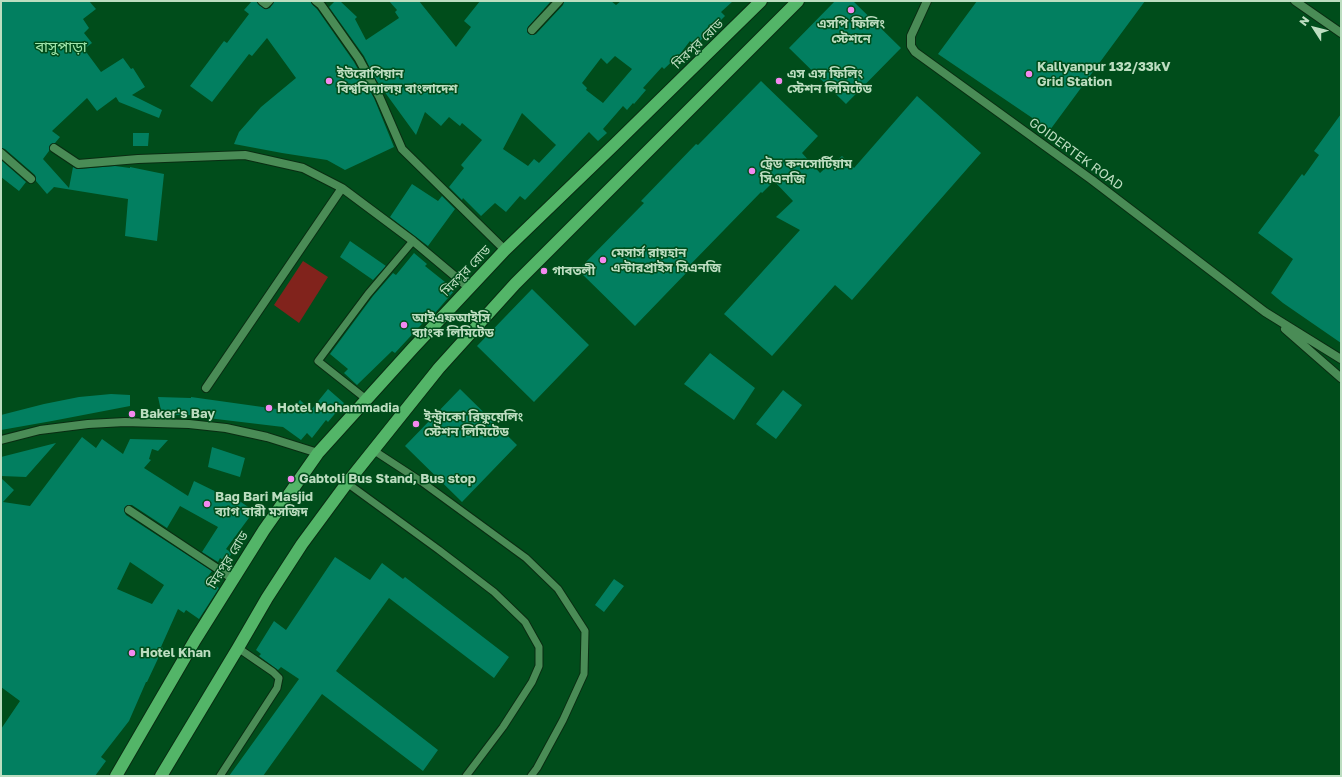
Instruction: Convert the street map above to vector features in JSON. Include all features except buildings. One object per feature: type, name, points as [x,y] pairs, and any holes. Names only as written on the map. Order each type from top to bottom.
[{"type":"highway","name":"মিরপুর রোড","points":[[116,776],[195,640],[233,579],[264,530],[318,453],[468,288],[505,250],[761,1]]},
{"type":"highway","points":[[161,776],[238,648],[266,598],[302,544],[346,483],[439,368],[515,284],[798,1]]},
{"type":"street","points":[[262,1],[266,4],[269,1]]},
{"type":"street","points":[[316,1],[321,5],[358,59],[379,96],[402,149],[505,250]]},
{"type":"street","points":[[532,30],[559,1]]},
{"type":"street","name":"GOIDERTEK ROAD","points":[[927,1],[911,36],[911,46],[915,52],[1092,180],[1265,312],[1341,378]]},
{"type":"street","points":[[1295,1],[1341,33]]},
{"type":"street","points":[[54,148],[78,164],[138,159],[245,155],[302,168],[342,188],[413,241],[468,288]]},
{"type":"street","points":[[1,153],[31,179]]},
{"type":"street","points":[[206,388],[342,188]]},
{"type":"street","name":"GOIDERTEK ROAD","points":[[1265,312],[1341,359]]},
{"type":"street","points":[[1,440],[40,430],[88,424],[125,422],[189,424],[226,428],[267,436],[318,453]]},
{"type":"street","points":[[129,510],[233,579]]},
{"type":"lane","points":[[366,399],[318,362],[368,294],[413,241]]},
{"type":"lane","points":[[373,450],[422,482],[526,558],[558,589],[585,631],[584,674],[563,720],[531,776]]},
{"type":"lane","points":[[346,483],[439,550],[494,592],[525,622],[538,647],[539,666],[532,682],[503,727],[466,776]]},
{"type":"lane","points":[[220,776],[277,688],[279,678],[273,672],[238,648]]},
{"type":"shaded area","points":[[303,261],[328,277],[299,323],[274,305]]},
{"type":"place","name":"এসপি ফিলিং স্টেশনে","points":[[851,10]]},
{"type":"place","name":"Kallyanpur 132/33kV Grid Station","points":[[1029,74]]},
{"type":"place","name":"ইউরোপিয়ান বিশ্ববিদ্যালয় বাংলাদেশ","points":[[329,81]]},
{"type":"place","name":"এস এস ফিলিং স্টেশন লিমিটেড","points":[[779,81]]},
{"type":"place","name":"ট্রেড কনসোর্টিয়াম সিএনজি","points":[[752,171]]},
{"type":"place","name":"মেসার্স রায়হান এন্টারপ্রাইস সিএনজি","points":[[603,260]]},
{"type":"place","name":"গাবতলী","points":[[544,271]]},
{"type":"place","name":"আইএফআইসি ব্যাংক লিমিটেড","points":[[404,325]]},
{"type":"place","name":"Hotel Mohammadia","points":[[269,408]]},
{"type":"place","name":"Baker's Bay","points":[[132,414]]},
{"type":"place","name":"ইন্ট্রাকো রিফুয়েলিং স্টেশন লিমিটেড","points":[[416,424]]},
{"type":"place","name":"Gabtoli Bus Stand, Bus stop","points":[[291,479]]},
{"type":"place","name":"Bag Bari Masjid ব্যাগ বারী মসজিদ","points":[[207,504]]},
{"type":"place","name":"Hotel Khan","points":[[132,653]]},
{"type":"district","name":"বাসুপাড়া","points":[[61,47]]}]
